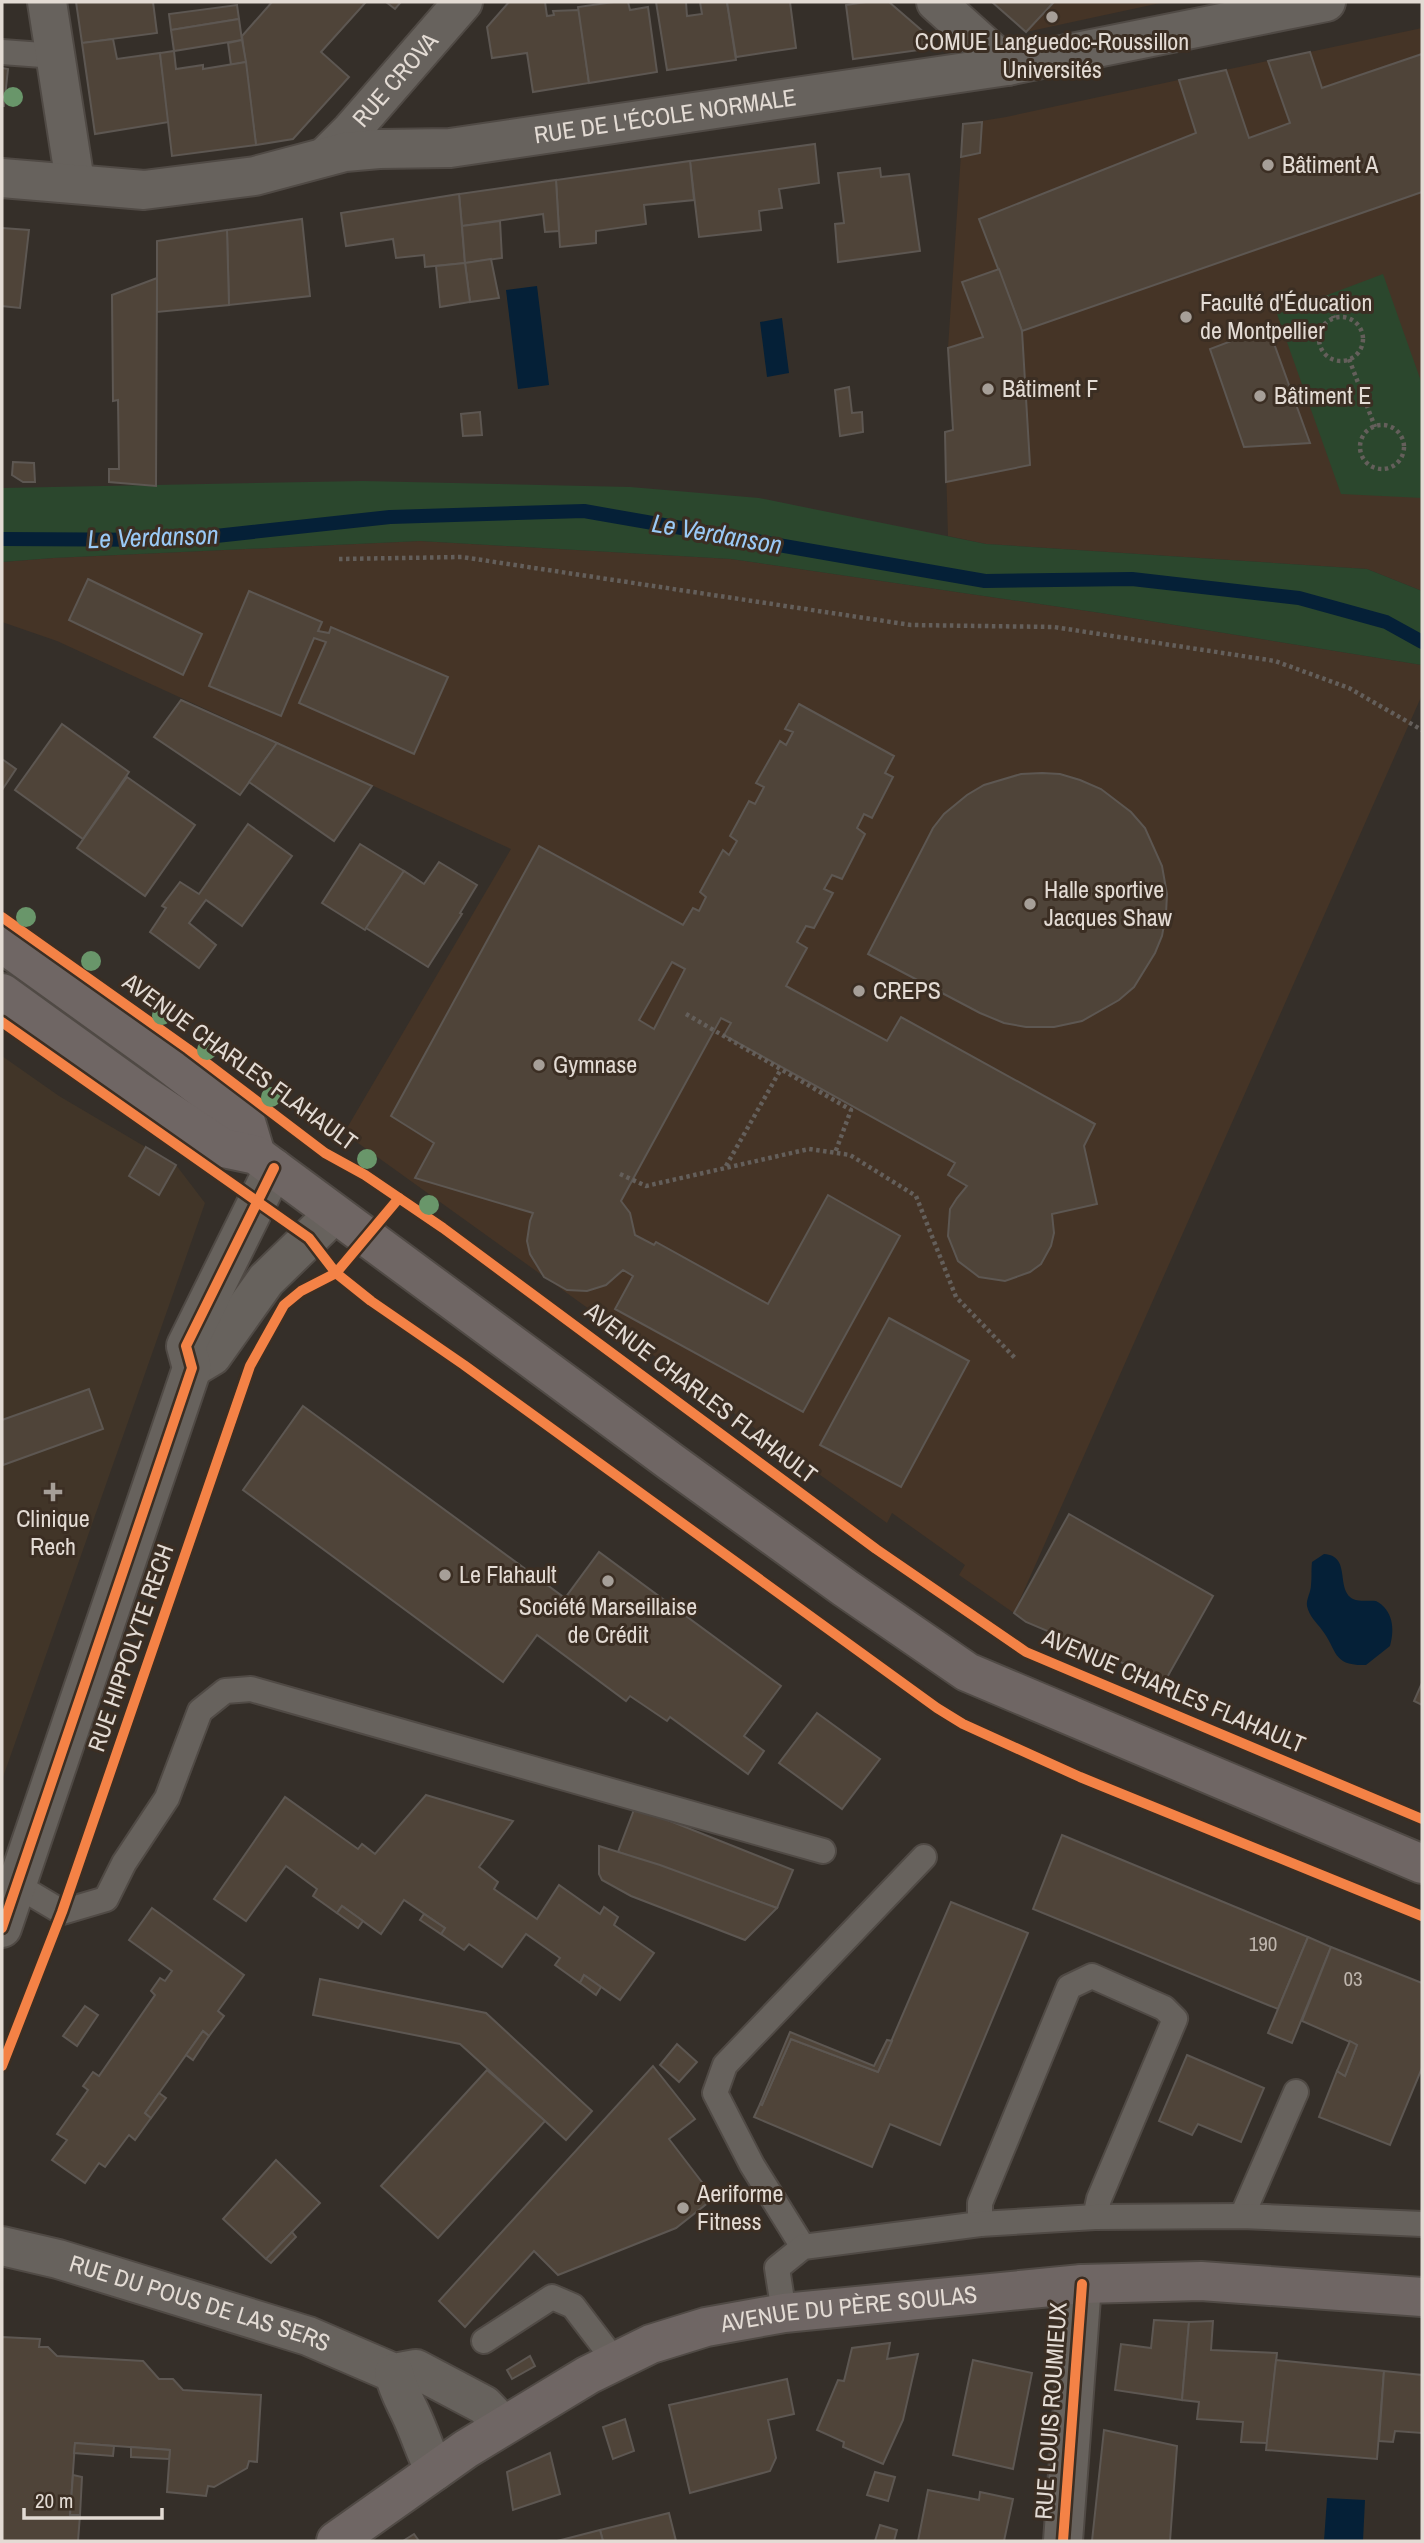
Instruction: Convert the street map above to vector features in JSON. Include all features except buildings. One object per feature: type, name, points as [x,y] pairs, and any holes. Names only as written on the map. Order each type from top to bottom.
[{"type":"main road","name":"AVENUE CHARLES FLAHAULT","points":[[2,943],[246,1122],[265,1162]]},
{"type":"main road","points":[[2,993],[135,1089],[223,1148],[265,1162],[681,1470],[967,1672],[1422,1864]]},
{"type":"main road","name":"AVENUE DU PÈRE SOULAS","points":[[336,2541],[503,2425],[615,2361],[651,2344],[706,2327],[784,2313],[1082,2284],[1201,2281],[1422,2297]]},
{"type":"street","points":[[47,2],[75,183]]},
{"type":"street","name":"RUE CROVA","points":[[326,156],[463,2]]},
{"type":"street","points":[[936,2],[1007,66]]},
{"type":"street","name":"RUE DE L'ÉCOLE NORMALE","points":[[2,178],[144,190],[255,177],[326,156],[379,149],[450,148],[1007,66],[1326,2]]},
{"type":"street","name":"RUE HIPPOLYTE RECH","points":[[2,1928],[9,1880],[192,1368],[186,1346],[265,1162]]},
{"type":"street","points":[[192,1368],[212,1356],[267,1280],[334,1213]]},
{"type":"street","name":"RUE DU POUS DE LAS SERS","points":[[2,2246],[58,2259],[308,2336],[394,2374],[416,2369],[484,2405],[503,2425]]},
{"type":"street","name":"RUE LOUIS ROUMIEUX","points":[[1063,2541],[1082,2284]]},
{"type":"street","points":[[394,2374],[398,2391],[435,2470]]},
{"type":"lane","points":[[2,52],[56,56]]},
{"type":"lane","points":[[9,1880],[62,1912],[106,1899],[124,1863],[167,1798],[200,1711],[225,1691],[251,1689],[822,1852]]},
{"type":"lane","points":[[803,2247],[751,2165],[715,2092],[725,2065],[924,1857]]},
{"type":"lane","points":[[980,2224],[980,2203],[1069,1987],[1092,1976],[1164,2008],[1175,2019],[1099,2199],[1095,2217]]},
{"type":"lane","points":[[1242,2216],[1296,2092]]},
{"type":"lane","points":[[784,2313],[777,2268],[803,2247],[980,2224],[1095,2217],[1242,2216],[1422,2224]]},
{"type":"lane","points":[[484,2341],[552,2297],[573,2306],[615,2361]]},
{"type":"path","points":[[1326,296],[1334,318]]},
{"type":"path","points":[[1334,318],[1349,318],[1360,328],[1363,335],[1360,350],[1349,359],[1335,360],[1329,357],[1321,346],[1320,332],[1323,326],[1334,318]]},
{"type":"path","points":[[1349,359],[1375,427]]},
{"type":"path","points":[[1375,427],[1390,427],[1396,431],[1403,444],[1401,458],[1396,464],[1383,470],[1364,461],[1360,448],[1364,435],[1375,427]]},
{"type":"path","points":[[339,559],[462,557],[912,625],[1054,627],[1247,657],[1275,662],[1349,688],[1422,730]]},
{"type":"path","points":[[686,1014],[852,1110],[835,1153]]},
{"type":"path","points":[[726,1167],[781,1069]]},
{"type":"path","points":[[620,1174],[646,1186],[809,1149],[850,1155],[916,1196],[956,1297],[1015,1358]]},
{"type":"shaded area","name":"COMUE Languedoc-Roussillon Universités","points":[[992,2],[1165,2],[1026,32]]},
{"type":"shaded area","name":"Faculté d'Éducation de Montpellier","points":[[1422,28],[1422,591],[1367,569],[986,544],[948,536],[945,432],[953,429],[948,348],[963,124]]},
{"type":"shaded area","name":"CREPS","points":[[420,541],[731,559],[1101,613],[1422,665],[1422,695],[1014,1613],[959,1575],[965,1565],[892,1513],[887,1523],[344,1133],[511,849],[57,641],[2,622],[2,562]]},
{"type":"shaded area","name":"Clinique Rech","points":[[2,1056],[59,1096],[176,1165],[205,1203],[2,1780]]},
{"type":"green space","points":[[1383,274],[1422,384],[1422,498],[1341,494],[1277,314]]},
{"type":"green space","points":[[363,481],[630,487],[759,498],[986,544],[1367,569],[1422,591],[1422,665],[1101,613],[731,559],[420,541],[2,562],[2,488]]},
{"type":"water","points":[[537,286],[549,385],[518,389],[506,290]]},
{"type":"water","points":[[782,318],[789,373],[767,377],[760,322]]},
{"type":"water","points":[[1324,1554],[1338,1560],[1345,1588],[1353,1599],[1376,1601],[1386,1609],[1391,1620],[1390,1646],[1366,1665],[1355,1665],[1341,1660],[1308,1610],[1312,1562]]},
{"type":"water","points":[[1327,2498],[1365,2500],[1363,2541],[1324,2541]]},
{"type":"waterway","name":"Le Verdanson","points":[[2,539],[179,540],[390,517],[584,511],[985,581],[1132,579],[1299,598],[1386,622],[1422,642]]},
{"type":"cycle path","points":[[2,917],[188,1049],[325,1153],[365,1175],[443,1228],[876,1549],[1026,1652],[1422,1819]]},
{"type":"cycle path","points":[[2,1022],[309,1238],[336,1273],[371,1301],[464,1365],[937,1708],[963,1724],[1080,1777],[1422,1916]]},
{"type":"cycle path","points":[[2,1928],[192,1368],[186,1346],[274,1168]]},
{"type":"cycle path","points":[[2,2066],[62,1912],[250,1366],[284,1305],[301,1291],[336,1273],[399,1198]]},
{"type":"cycle path","points":[[1063,2541],[1082,2284]]},
{"type":"place","name":"COMUE Languedoc-Roussillon Universités","points":[[1052,17]]},
{"type":"place","name":"Bâtiment A","points":[[1268,165]]},
{"type":"place","name":"Faculté d'Éducation de Montpellier","points":[[1186,317]]},
{"type":"place","name":"Bâtiment F","points":[[988,389]]},
{"type":"place","name":"Bâtiment E","points":[[1260,396]]},
{"type":"place","name":"Halle sportive Jacques Shaw","points":[[1030,904]]},
{"type":"place","name":"CREPS","points":[[859,991]]},
{"type":"place","name":"Gymnase","points":[[539,1065]]},
{"type":"place","name":"Clinique Rech","points":[[53,1492]]},
{"type":"place","name":"Le Flahault","points":[[445,1575]]},
{"type":"place","name":"Société Marseillaise de Crédit","points":[[608,1581]]},
{"type":"place","name":"Aeriforme Fitness","points":[[683,2208]]}]
